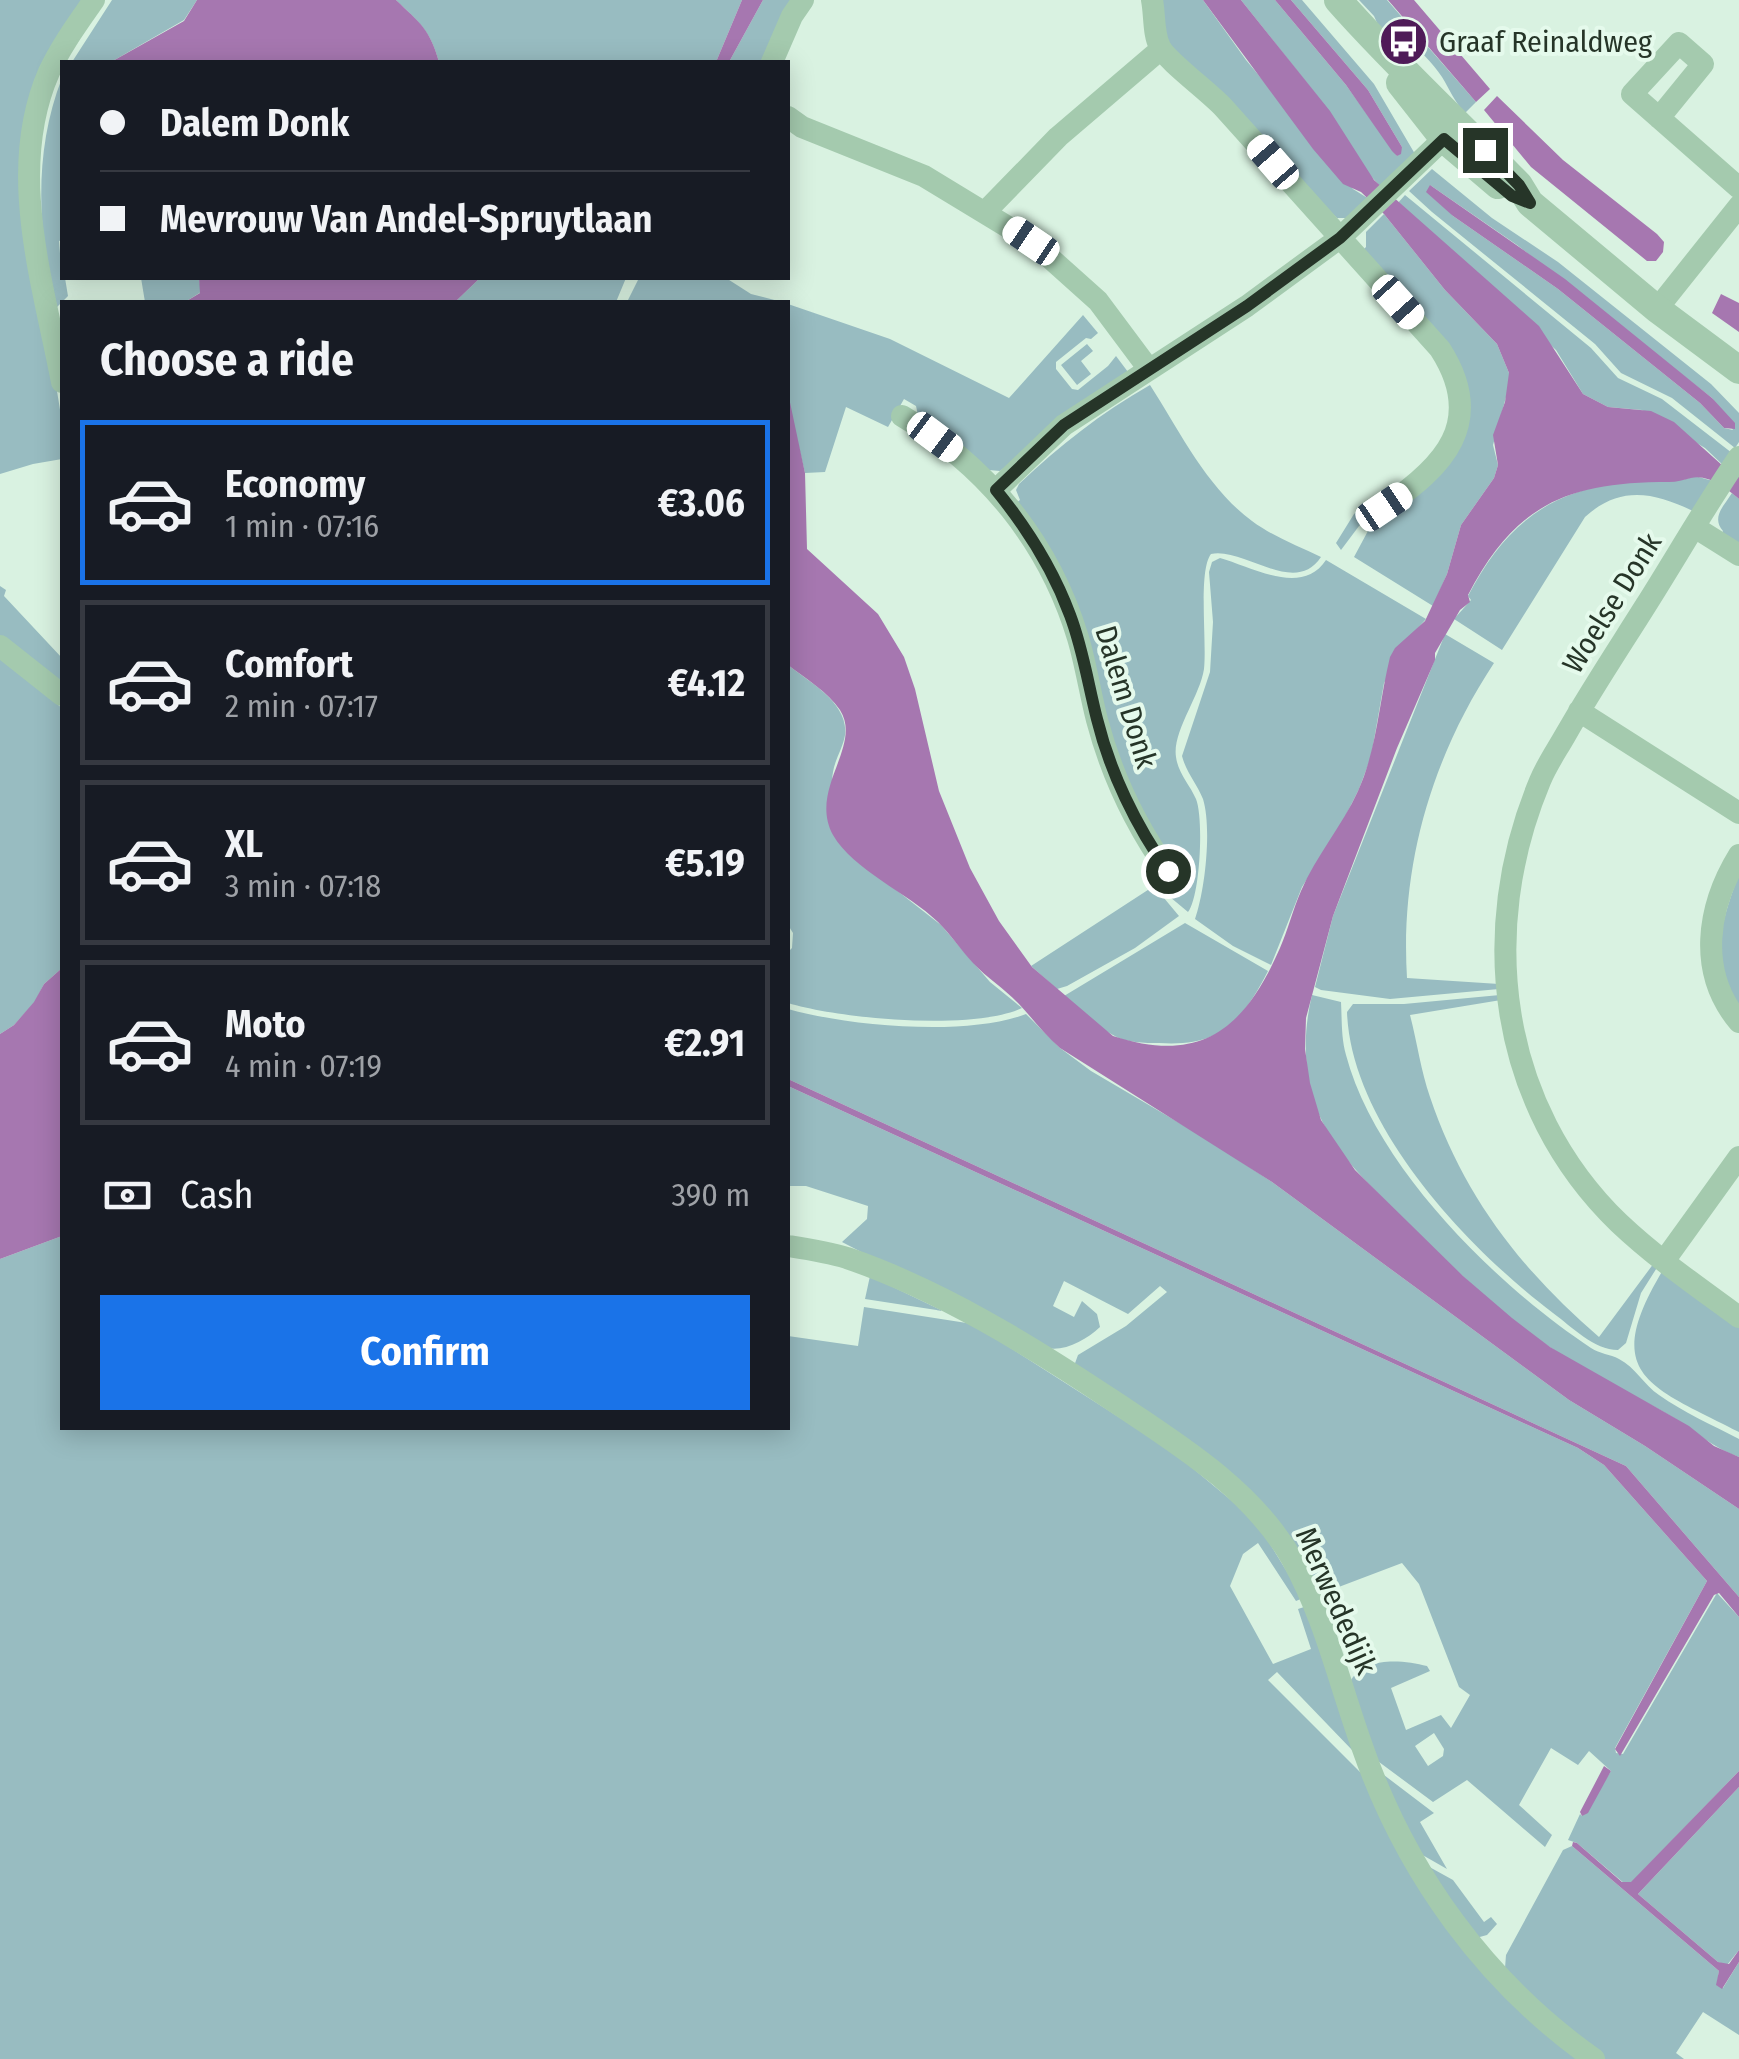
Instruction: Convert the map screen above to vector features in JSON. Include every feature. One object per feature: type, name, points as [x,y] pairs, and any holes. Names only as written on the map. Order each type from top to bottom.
[{"type":"street","points":[[60,371],[34,234],[28,179],[31,138],[50,72],[94,0]]},
{"type":"street","points":[[773,60],[803,0]]},
{"type":"street","points":[[1152,0],[1161,49],[1205,87],[1450,363],[1460,396],[1458,429],[1446,456],[1426,477],[1384,507]]},
{"type":"street","points":[[1338,0],[1382,51],[1407,70],[1452,131],[1519,185],[1530,203],[1657,309],[1739,370]]},
{"type":"street","points":[[986,211],[1058,137],[1161,49]]},
{"type":"street","points":[[790,118],[802,127],[924,176],[986,211],[1063,266],[1098,301],[1148,368]]},
{"type":"street","points":[[1658,118],[1739,188]]},
{"type":"street","points":[[996,490],[1064,425],[1247,306],[1340,238],[1452,131]]},
{"type":"street","points":[[1657,309],[1739,206]]},
{"type":"street","name":"Dalem Donk","points":[[902,416],[954,451],[996,490],[1030,536],[1059,588],[1078,638],[1098,723],[1117,778],[1144,834],[1168,871]]},
{"type":"street","name":"Woelse Donk","points":[[1736,461],[1542,776],[1519,837],[1505,910],[1506,990],[1518,1045],[1536,1101],[1568,1160],[1617,1222],[1739,1317]]},
{"type":"street","name":"Woelse Donk","points":[[1696,528],[1739,555]]},
{"type":"street","points":[[0,646],[60,693]]},
{"type":"street","name":"Woelse Donk","points":[[1579,711],[1739,812]]},
{"type":"street","points":[[1739,856],[1716,900],[1711,957],[1722,995],[1739,1022]]},
{"type":"street","points":[[1664,1261],[1739,1157]]},
{"type":"street","name":"Merwededijk","points":[[790,1246],[848,1259],[1007,1334],[1175,1443],[1226,1482],[1268,1522],[1294,1563],[1327,1638],[1379,1789],[1442,1909],[1482,1960],[1526,2004],[1594,2059]]},
{"type":"shaded area","points":[[0,0],[87,0],[29,110],[45,317],[60,410],[60,459],[0,474]]},
{"type":"shaded area","points":[[112,0],[197,0],[184,20],[114,60],[73,60]]},
{"type":"shaded area","points":[[197,0],[396,0],[423,27],[438,60],[115,60],[184,21]]},
{"type":"shaded area","points":[[396,0],[742,0],[717,60],[438,60],[423,28]]},
{"type":"shaded area","points":[[742,0],[763,0],[730,60],[717,60]]},
{"type":"shaded area","points":[[763,0],[792,0],[765,60],[730,60]]},
{"type":"shaded area","points":[[1160,0],[1203,0],[1246,60],[1353,189],[1369,199],[1347,218],[1337,218],[1167,44]]},
{"type":"shaded area","points":[[1203,0],[1241,0],[1330,111],[1374,180],[1539,326],[1583,394],[1608,407],[1651,411],[1674,422],[1723,466],[1739,475],[1739,499],[1716,483],[1697,477],[1574,493],[1526,519],[1486,564],[1468,595],[1470,602],[1460,610],[1435,653],[1333,916],[1306,1018],[1305,1049],[1321,1120],[1355,1170],[1463,1276],[1550,1347],[1689,1426],[1714,1446],[1739,1457],[1739,1509],[1569,1400],[1272,1182],[1060,1048],[973,963],[938,922],[842,848],[827,818],[830,785],[845,738],[845,724],[829,697],[790,666],[790,402],[805,473],[807,549],[878,614],[904,657],[939,791],[970,868],[999,921],[1032,967],[1113,1036],[1144,1044],[1172,1046],[1196,1042],[1217,1033],[1252,1000],[1283,941],[1307,878],[1358,791],[1374,742],[1390,657],[1425,621],[1447,574],[1461,525],[1494,478],[1498,465],[1493,435],[1505,402],[1509,373],[1497,344],[1445,290],[1384,214],[1361,192],[1343,184]]},
{"type":"shaded area","points":[[1241,0],[1275,0],[1346,85],[1397,156],[1402,147],[1368,90],[1291,0],[1302,0],[1374,84],[1415,154],[1381,187],[1367,172],[1329,111]]},
{"type":"shaded area","points":[[1275,0],[1291,0],[1368,90],[1402,147],[1401,154],[1397,156],[1392,151],[1346,85]]},
{"type":"shaded area","points":[[1359,0],[1387,0],[1476,102],[1465,113],[1425,56],[1407,38],[1400,43],[1383,36],[1374,16]]},
{"type":"shaded area","points":[[1388,0],[1414,0],[1490,89],[1476,102]]},
{"type":"shaded area","points":[[60,84],[60,280],[65,280],[68,296],[55,309],[45,251],[41,192],[46,134]]},
{"type":"shaded area","points":[[1497,96],[1563,160],[1657,234],[1664,242],[1656,261],[1647,261],[1531,167],[1484,110]]},
{"type":"shaded area","points":[[1432,169],[1492,218],[1558,262],[1711,384],[1739,413],[1739,442],[1735,448],[1672,398],[1621,373],[1595,344],[1409,191]],"holes":[[[1430,185],[1517,245],[1712,398],[1733,430],[1724,428],[1700,403],[1558,289],[1453,216]]]},
{"type":"shaded area","points":[[1430,185],[1565,279],[1712,398],[1735,423],[1735,429],[1724,428],[1700,403],[1558,289],[1453,216],[1426,192]]},
{"type":"shaded area","points":[[1405,195],[1591,348],[1618,378],[1662,399],[1732,453],[1724,466],[1705,448],[1642,410],[1608,407],[1583,394],[1556,350],[1397,204]]},
{"type":"shaded area","points":[[1384,214],[1445,290],[1497,344],[1509,373],[1493,445],[1498,465],[1494,478],[1461,525],[1433,606],[1354,557],[1369,529],[1413,496],[1467,395],[1362,251],[1366,247],[1366,232]]},
{"type":"shaded area","points":[[141,280],[199,280],[201,292],[188,300],[145,300]]},
{"type":"shaded area","points":[[199,280],[478,280],[457,300],[188,300],[200,293]]},
{"type":"shaded area","points":[[478,280],[625,280],[617,300],[457,300]]},
{"type":"shaded area","points":[[638,280],[729,280],[751,294],[774,300],[628,300]]},
{"type":"shaded area","points":[[1721,294],[1739,303],[1739,332],[1712,313]]},
{"type":"shaded area","points":[[790,305],[890,339],[1009,398],[1083,315],[1098,333],[1056,362],[1056,369],[1072,389],[1078,390],[1116,356],[1128,372],[1000,471],[989,470],[918,415],[916,406],[904,399],[888,427],[846,407],[825,472],[805,473],[790,409]]},
{"type":"shaded area","points":[[1087,344],[1093,351],[1081,361],[1091,374],[1077,385],[1061,365]]},
{"type":"shaded area","points":[[1150,385],[1195,458],[1236,508],[1268,531],[1321,557],[1310,568],[1297,572],[1283,572],[1224,554],[1211,554],[1207,563],[1204,669],[1176,747],[1179,768],[1196,799],[1200,823],[1198,875],[1188,912],[1160,882],[1181,868],[1174,856],[1165,854],[1137,803],[1016,503],[1020,500],[1016,490],[1019,484],[1050,456],[1098,418]]},
{"type":"shaded area","points":[[1695,476],[1713,481],[1695,512],[1666,500],[1639,495],[1612,500],[1585,517],[1502,650],[1454,619],[1471,600],[1468,596],[1496,551],[1531,516],[1551,504],[1598,486]]},
{"type":"shaded area","points":[[1732,493],[1739,499],[1739,547],[1721,535],[1718,521]]},
{"type":"shaded area","points":[[1374,498],[1379,508],[1341,550],[1336,543],[1354,514]]},
{"type":"shaded area","points":[[1220,558],[1290,578],[1316,571],[1326,560],[1426,619],[1408,639],[1384,683],[1371,757],[1359,789],[1302,887],[1271,965],[1233,946],[1195,919],[1204,876],[1206,811],[1182,756],[1210,672],[1213,622],[1209,572],[1212,562]]},
{"type":"shaded area","points":[[0,586],[6,590],[4,596],[60,656],[60,689],[0,641]]},
{"type":"shaded area","points":[[1445,634],[1494,663],[1453,736],[1425,813],[1409,894],[1407,978],[1499,984],[1499,989],[1390,999],[1321,990],[1315,987],[1333,916]]},
{"type":"shaded area","points":[[0,659],[60,706],[60,970],[44,984],[35,1002],[14,1025],[0,1034]]},
{"type":"shaded area","points":[[790,667],[826,694],[845,724],[832,780],[845,850],[941,925],[990,982],[1022,1008],[1000,1015],[940,1021],[872,1018],[790,1004],[793,933]]},
{"type":"shaded area","points":[[1739,874],[1739,1009],[1723,974],[1721,941]]},
{"type":"shaded area","points":[[1154,886],[1179,916],[1135,948],[1057,989],[1031,966]]},
{"type":"shaded area","points":[[1185,923],[1268,971],[1238,1018],[1213,1036],[1180,1043],[1118,1038],[1064,996]]},
{"type":"shaded area","points":[[60,970],[60,1237],[0,1259],[0,1034],[14,1025],[44,984]]},
{"type":"shaded area","points":[[1312,995],[1341,1002],[1344,1048],[1361,1097],[1383,1139],[1444,1220],[1480,1258],[1555,1322],[1594,1350],[1625,1362],[1668,1401],[1739,1439],[1739,1457],[1528,1332],[1453,1267],[1357,1171],[1329,1134],[1311,1091],[1306,1043]]},
{"type":"shaded area","points":[[1500,995],[1501,1000],[1410,1015],[1430,1097],[1459,1166],[1498,1229],[1544,1285],[1599,1337],[1654,1263],[1658,1266],[1641,1293],[1626,1343],[1618,1350],[1600,1346],[1576,1331],[1520,1286],[1451,1219],[1391,1140],[1353,1055],[1347,1012],[1353,1004],[1404,1004]]},
{"type":"shaded area","points":[[790,1009],[874,1024],[941,1027],[1001,1021],[1026,1014],[1060,1048],[1091,1071],[1272,1182],[1569,1400],[1739,1509],[1739,1597],[1626,1466],[790,1080]]},
{"type":"shaded area","points":[[790,1080],[1626,1466],[1739,1597],[1739,1617],[1719,1593],[1714,1595],[1620,1756],[1615,1749],[1707,1581],[1604,1465],[1578,1448],[790,1087]]},
{"type":"shaded area","points":[[790,1087],[1578,1448],[1604,1465],[1707,1581],[1615,1748],[1616,1753],[1623,1754],[1717,1593],[1739,1617],[1739,1771],[1632,1882],[1625,1884],[1577,1843],[1568,1840],[1580,1814],[1611,1771],[1589,1751],[1578,1765],[1551,1748],[1519,1805],[1552,1835],[1545,1847],[1467,1780],[1433,1802],[1375,1759],[1351,1680],[1375,1663],[1396,1661],[1427,1666],[1430,1671],[1391,1688],[1406,1730],[1441,1715],[1451,1728],[1470,1695],[1459,1687],[1419,1584],[1402,1563],[1315,1596],[1289,1537],[1074,1366],[1078,1355],[1126,1326],[1167,1292],[1160,1286],[1128,1314],[1064,1281],[1053,1306],[1074,1317],[1082,1301],[1097,1314],[1100,1327],[1075,1344],[1046,1348],[842,1242],[867,1219],[868,1206],[806,1186],[790,1186]],"holes":[[[1434,1733],[1444,1749],[1443,1756],[1428,1766],[1415,1746]]]},
{"type":"shaded area","points":[[60,1237],[60,1430],[790,1430],[790,1336],[858,1346],[864,1307],[973,1324],[1172,1451],[1256,1521],[1303,1598],[1296,1601],[1258,1543],[1243,1554],[1230,1586],[1273,1664],[1311,1649],[1298,1609],[1307,1606],[1353,1751],[1277,1672],[1268,1680],[1366,1778],[1393,1835],[1577,2059],[0,2059],[0,1259]]},
{"type":"shaded area","points":[[1663,1270],[1739,1325],[1739,1432],[1659,1388],[1644,1374],[1635,1356],[1635,1334],[1644,1306]]},
{"type":"shaded area","points":[[870,1276],[943,1311],[865,1299]]},
{"type":"shaded area","points":[[1604,1766],[1611,1771],[1588,1813],[1582,1816],[1580,1812]]},
{"type":"shaded area","points":[[1739,1771],[1739,1787],[1638,1894],[1718,1962],[1729,1964],[1739,1950],[1739,1962],[1722,1989],[1716,1985],[1719,1971],[1572,1846],[1577,1843],[1622,1882],[1631,1882]]},
{"type":"shaded area","points":[[1380,1772],[1434,1813],[1420,1822],[1447,1869],[1419,1853]]},
{"type":"shaded area","points":[[1739,1787],[1739,1950],[1727,1965],[1718,1962],[1638,1894]]},
{"type":"shaded area","points":[[1572,1846],[1719,1971],[1717,1985],[1723,1988],[1739,1962],[1739,2035],[1703,2012],[1676,2053],[1684,2059],[1605,2059],[1558,2022],[1505,1968],[1506,1955],[1563,1850]]},
{"type":"shaded area","points":[[1424,1864],[1453,1880],[1484,1922],[1491,1917],[1497,1924],[1487,1935],[1476,1938]]},
{"type":"place","name":"Graaf Reinaldweg","points":[[1404,42]]},
{"type":"route","points":[[1168,871],[1144,834],[1117,778],[1098,723],[1078,638],[1059,588],[1024,526],[996,490],[1064,425],[1247,306],[1340,238],[1444,139],[1512,196],[1530,203],[1519,185],[1485,150]]}]
